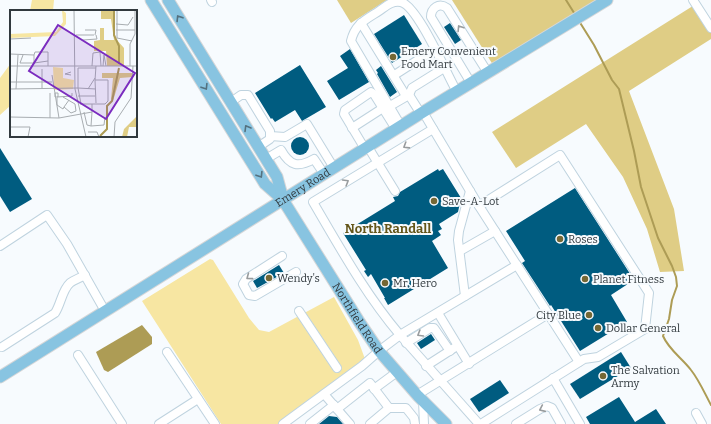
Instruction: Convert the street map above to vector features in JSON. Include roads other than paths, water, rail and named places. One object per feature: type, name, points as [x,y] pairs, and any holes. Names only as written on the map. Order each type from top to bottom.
[{"type":"main road","name":"Northfield Road","points":[[151,0],[265,184],[283,200],[379,351],[420,398],[446,424]]},
{"type":"main road","name":"Northfield Road","points":[[168,0],[277,177],[283,200]]},
{"type":"main road","name":"Emery Road","points":[[0,377],[422,113],[606,0]]},
{"type":"main road","points":[[217,106],[230,100]]},
{"type":"street","points":[[693,0],[711,28]]},
{"type":"street","points":[[399,128],[351,42],[353,33],[360,23],[394,2],[401,2],[408,6],[414,13],[435,49],[457,92]]},
{"type":"street","points":[[471,83],[431,17],[431,12],[434,8],[444,5],[447,8],[488,72]]},
{"type":"street","points":[[360,23],[407,95],[433,129],[479,206],[579,362]]},
{"type":"street","points":[[396,74],[435,49]]},
{"type":"street","points":[[352,128],[407,95],[412,88],[444,68]]},
{"type":"street","points":[[386,107],[371,92],[344,110],[344,114],[352,128],[379,163],[396,191]]},
{"type":"street","points":[[230,100],[241,95],[248,95],[270,131],[270,139],[258,147]]},
{"type":"street","points":[[270,136],[285,137],[307,124],[334,168]]},
{"type":"street","points":[[433,129],[313,202],[386,318],[440,382],[480,424],[584,359],[598,358],[645,329],[649,293],[560,155],[479,206]]},
{"type":"street","points":[[266,159],[281,150],[288,161],[292,164],[296,165],[307,163],[314,159],[324,174]]},
{"type":"street","points":[[465,296],[458,240],[470,191]]},
{"type":"street","points":[[0,246],[47,215],[67,244],[105,311]]},
{"type":"street","points":[[460,251],[495,231]]},
{"type":"street","points":[[282,256],[246,279],[243,284],[249,295],[255,296],[296,272]]},
{"type":"street","points":[[284,424],[362,366],[400,335],[517,265]]},
{"type":"street","points":[[1,346],[55,313],[59,308],[66,288],[70,284],[85,276]]},
{"type":"street","points":[[299,310],[336,368]]},
{"type":"street","points":[[438,313],[469,364]]},
{"type":"street","points":[[424,424],[420,398],[440,382],[548,314]]},
{"type":"street","points":[[406,343],[430,328],[434,328],[450,351]]},
{"type":"street","points":[[426,366],[458,346]]},
{"type":"street","points":[[168,352],[215,424]]},
{"type":"street","points":[[78,355],[122,424]]},
{"type":"street","points":[[374,389],[397,372]]},
{"type":"street","points":[[554,378],[580,424]]},
{"type":"street","points":[[310,424],[370,384],[389,408]]},
{"type":"street","points":[[324,394],[350,424]]},
{"type":"street","points":[[159,424],[198,399]]},
{"type":"street","points":[[516,424],[547,406],[552,408],[561,424]]},
{"type":"street","points":[[370,424],[389,408],[406,408],[414,418],[415,424]]},
{"type":"street","points":[[696,413],[702,424]]},
{"type":"waterway","points":[[566,0],[576,16]]},
{"type":"waterway","points":[[579,21],[594,45],[612,80],[619,89],[641,187],[658,238],[676,277],[677,286],[663,336],[672,350],[694,374],[711,405]]},
{"type":"place","name":"Emery Convenient Food Mart","points":[[393,57]]},
{"type":"place","name":"Save-A-Lot","points":[[434,201]]},
{"type":"place","name":"Roses","points":[[560,239]]},
{"type":"place","name":"Wendy's","points":[[269,278]]},
{"type":"place","name":"Planet Fitness","points":[[585,279]]},
{"type":"place","name":"Mr. Hero","points":[[385,283]]},
{"type":"place","name":"City Blue","points":[[589,315]]},
{"type":"place","name":"Dollar General","points":[[598,328]]},
{"type":"place","name":"The Salvation Army","points":[[603,376]]},
{"type":"district","name":"North Randall","points":[[388,228]]}]
